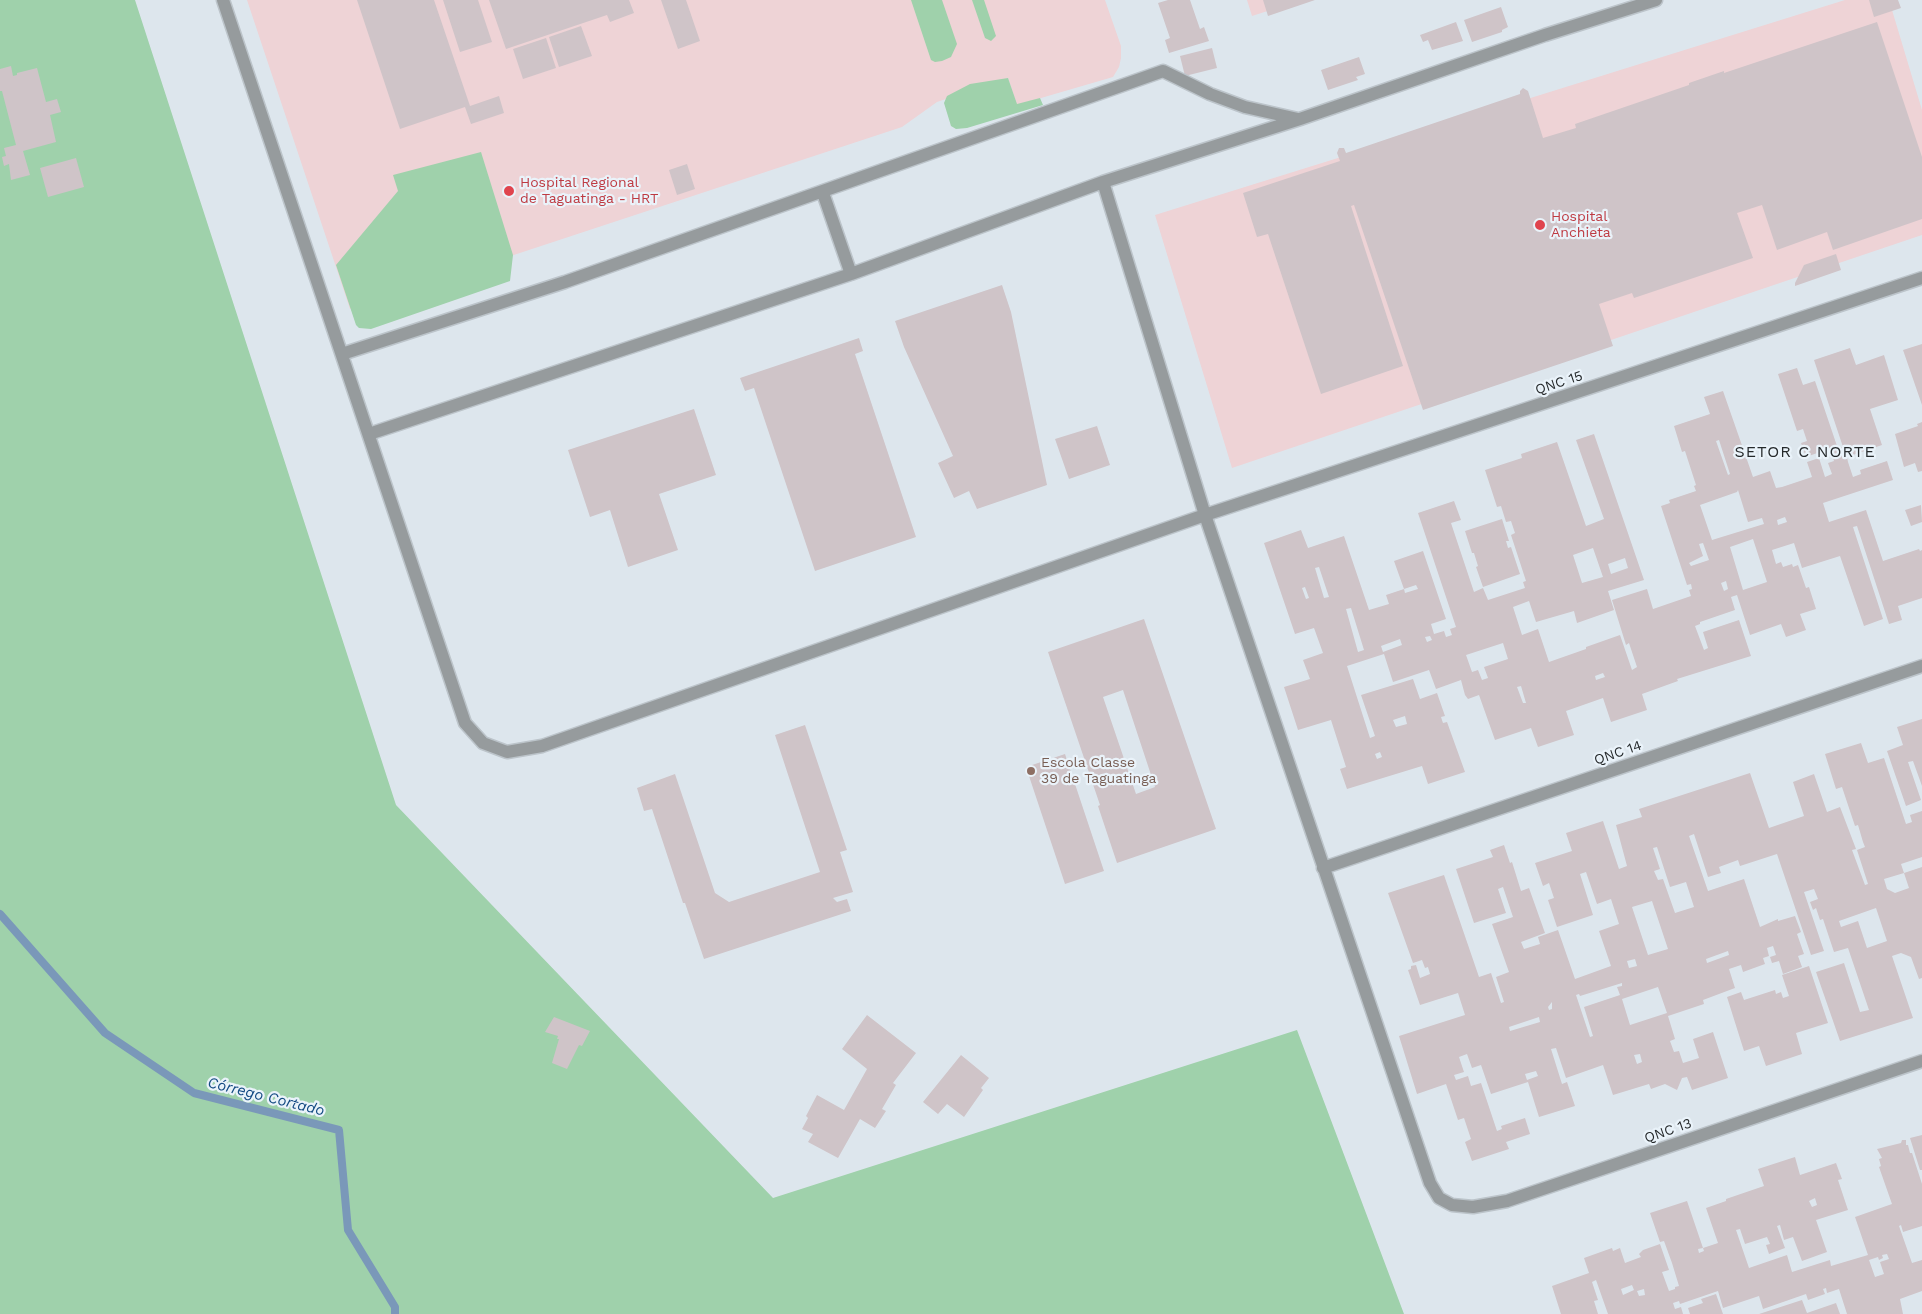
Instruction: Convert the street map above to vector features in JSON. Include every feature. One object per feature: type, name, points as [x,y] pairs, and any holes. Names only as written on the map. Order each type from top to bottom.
[{"type":"street","name":"QNC 15","points":[[224,0],[465,723],[483,743],[507,752],[542,746],[1205,515],[1922,278]]},
{"type":"street","points":[[369,434],[851,274],[1104,182],[1300,119],[1528,41],[1656,0]]},
{"type":"street","points":[[342,354],[565,282],[823,193],[1163,71],[1210,94],[1245,107],[1300,119]]},
{"type":"street","points":[[1104,182],[1205,515],[1323,868]]},
{"type":"street","points":[[823,193],[851,274]]},
{"type":"street","name":"QNC 14","points":[[1323,868],[1922,666]]},
{"type":"street","name":"QNC 13","points":[[1323,868],[1430,1183],[1439,1198],[1452,1205],[1474,1207],[1507,1201],[1922,1061]]},
{"type":"shaded area","name":"Hospital Regional de Taguatinga - HRT","points":[[247,0],[1105,0],[1121,46],[1121,58],[1119,67],[1113,77],[1017,105],[1008,78],[937,102],[902,127],[350,309]]},
{"type":"shaded area","points":[[1247,0],[1302,0],[1252,16]]},
{"type":"shaded area","name":"Hospital Anchieta","points":[[1845,0],[1889,0],[1922,110],[1922,235],[1232,468],[1155,215]]},
{"type":"green space","points":[[0,0],[135,0],[396,805],[773,1198],[1297,1030],[1404,1314],[0,1314]]},
{"type":"green space","points":[[911,0],[942,0],[957,44],[951,57],[942,61],[935,62],[931,60]]},
{"type":"green space","points":[[972,0],[984,0],[996,36],[991,41],[985,38]]},
{"type":"green space","points":[[1008,78],[1017,104],[1040,98],[1043,105],[967,128],[956,129],[951,126],[944,103],[947,96],[970,84]]},
{"type":"green space","points":[[481,152],[513,255],[510,281],[371,329],[359,328],[356,325],[336,265],[398,191],[393,175]]},
{"type":"building","points":[[357,0],[434,0],[470,106],[499,96],[504,113],[471,124],[465,107],[400,129]]},
{"type":"building","points":[[443,0],[478,0],[492,42],[460,52]]},
{"type":"building","points":[[489,0],[629,0],[634,13],[610,22],[607,15],[506,49]]},
{"type":"building","points":[[661,0],[686,0],[700,41],[678,49]]},
{"type":"building","points":[[1168,0],[1190,0],[1200,29],[1204,27],[1209,41],[1169,53],[1165,40],[1170,38],[1158,3]]},
{"type":"building","points":[[1263,0],[1315,0],[1268,16]]},
{"type":"building","points":[[1869,0],[1898,0],[1901,8],[1874,17]]},
{"type":"building","points":[[1501,7],[1508,27],[1502,30],[1502,32],[1472,42],[1464,20]]},
{"type":"building","points":[[1456,22],[1463,41],[1432,50],[1428,40],[1423,42],[1420,35]]},
{"type":"building","name":"Hospital Anchieta","points":[[1877,22],[1922,157],[1922,219],[1833,250],[1827,232],[1777,250],[1762,205],[1737,213],[1753,258],[1634,298],[1632,293],[1599,304],[1613,346],[1423,410],[1354,205],[1351,206],[1403,366],[1321,394],[1268,234],[1257,237],[1243,193],[1340,161],[1337,153],[1339,148],[1344,148],[1346,153],[1520,94],[1523,88],[1528,91],[1543,138],[1576,128],[1575,124],[1689,85],[1689,83]]},
{"type":"building","points":[[581,26],[592,56],[559,67],[549,37]]},
{"type":"building","points":[[546,38],[556,68],[523,79],[513,49]]},
{"type":"building","points":[[1212,48],[1217,68],[1185,76],[1180,56]]},
{"type":"building","points":[[1359,57],[1365,74],[1356,77],[1358,80],[1328,90],[1321,70]]},
{"type":"building","points":[[11,66],[13,76],[17,75],[17,73],[37,68],[46,102],[57,99],[61,112],[50,115],[56,142],[23,151],[30,175],[11,180],[9,164],[4,166],[2,157],[6,156],[4,148],[16,145],[2,91],[0,91],[0,69]]},
{"type":"building","points":[[76,158],[84,187],[48,197],[40,168]]},
{"type":"building","points":[[687,164],[695,189],[677,195],[669,170]]},
{"type":"building","points":[[1836,254],[1841,270],[1795,286],[1804,265]]},
{"type":"building","points":[[1002,285],[1011,312],[1047,485],[977,509],[969,491],[954,498],[938,463],[953,456],[904,347],[895,321]]},
{"type":"building","points":[[859,338],[863,351],[855,354],[916,537],[815,571],[754,388],[745,391],[740,378]]},
{"type":"building","points":[[1922,344],[1922,405],[1903,350]]},
{"type":"building","points":[[1850,348],[1856,365],[1884,355],[1898,400],[1870,409],[1882,445],[1847,457],[1853,477],[1861,474],[1860,470],[1887,461],[1893,480],[1823,503],[1829,522],[1866,510],[1883,561],[1919,549],[1920,551],[1922,550],[1922,598],[1898,606],[1902,620],[1889,624],[1857,526],[1853,527],[1883,619],[1864,626],[1840,556],[1802,568],[1794,543],[1772,550],[1776,564],[1781,562],[1783,567],[1792,564],[1793,567],[1798,565],[1806,588],[1809,587],[1816,609],[1800,614],[1806,630],[1786,637],[1781,624],[1750,635],[1737,595],[1731,597],[1735,610],[1700,622],[1700,624],[1695,626],[1704,650],[1708,648],[1703,632],[1739,620],[1751,656],[1677,679],[1678,681],[1642,694],[1647,710],[1611,722],[1603,698],[1566,711],[1574,735],[1538,747],[1531,728],[1495,740],[1479,695],[1468,699],[1461,680],[1436,689],[1429,670],[1393,682],[1384,654],[1347,666],[1370,738],[1375,736],[1361,695],[1413,679],[1420,699],[1437,693],[1445,716],[1441,717],[1443,723],[1447,722],[1465,772],[1428,784],[1422,766],[1347,789],[1340,769],[1346,767],[1331,720],[1298,730],[1284,687],[1310,679],[1303,660],[1323,653],[1314,628],[1295,634],[1264,543],[1301,530],[1308,548],[1344,536],[1369,610],[1389,604],[1386,595],[1404,589],[1394,561],[1423,551],[1446,619],[1431,624],[1434,634],[1444,631],[1446,637],[1452,635],[1450,629],[1456,627],[1418,513],[1454,501],[1461,520],[1451,523],[1474,592],[1483,588],[1488,600],[1525,588],[1523,582],[1526,581],[1511,535],[1515,533],[1511,521],[1506,522],[1501,506],[1497,507],[1485,470],[1522,458],[1521,454],[1557,442],[1586,526],[1604,519],[1576,440],[1594,434],[1644,580],[1608,591],[1614,610],[1577,623],[1574,611],[1536,622],[1529,601],[1513,607],[1522,635],[1538,629],[1549,662],[1620,635],[1632,670],[1637,667],[1629,643],[1626,645],[1612,600],[1647,589],[1653,609],[1691,596],[1689,590],[1692,589],[1691,584],[1687,585],[1661,506],[1670,503],[1669,500],[1696,491],[1694,486],[1696,485],[1685,451],[1682,452],[1674,426],[1710,414],[1704,397],[1723,391],[1753,477],[1770,471],[1776,488],[1782,487],[1812,477],[1807,462],[1819,458],[1825,477],[1832,474],[1828,463],[1834,461],[1831,451],[1843,447],[1814,360]],"holes":[[[1719,440],[1730,474],[1728,475],[1716,441]],[[1738,490],[1748,522],[1762,518],[1764,524],[1712,540],[1700,505]],[[1785,517],[1787,522],[1778,525],[1777,520]],[[1753,539],[1767,582],[1743,590],[1730,547]],[[1703,543],[1709,560],[1691,566],[1689,563],[1703,556],[1699,544]],[[1593,548],[1603,577],[1582,583],[1573,555]],[[1625,558],[1628,568],[1611,574],[1608,564]],[[1319,567],[1329,597],[1324,598],[1315,568]],[[1726,581],[1728,589],[1724,591],[1721,583]],[[1416,585],[1418,589],[1405,593],[1404,589]],[[1305,587],[1309,598],[1306,599],[1302,588]],[[1351,608],[1364,650],[1358,652],[1346,609]],[[1430,636],[1432,640],[1427,642],[1425,637]],[[1400,639],[1402,645],[1383,652],[1381,646]],[[1503,643],[1508,659],[1484,667],[1488,678],[1482,680],[1478,670],[1472,672],[1466,655]],[[1603,673],[1605,677],[1596,680],[1595,676]],[[1521,686],[1526,703],[1523,703],[1517,687]],[[1405,716],[1407,724],[1396,727],[1393,720]],[[1380,752],[1382,757],[1377,759],[1375,754]]]},
{"type":"building","points":[[1797,368],[1803,385],[1815,381],[1837,446],[1806,457],[1801,443],[1807,441],[1803,429],[1797,431],[1778,374]]},
{"type":"building","points":[[694,409],[716,475],[659,494],[678,550],[628,567],[610,510],[590,517],[568,450]]},
{"type":"building","points":[[1922,422],[1922,471],[1918,472],[1915,463],[1904,467],[1895,434],[1918,426],[1917,424]]},
{"type":"building","points":[[1097,426],[1110,465],[1069,479],[1055,439]]},
{"type":"building","points":[[1921,505],[1922,522],[1911,526],[1905,510]]},
{"type":"building","points":[[1502,519],[1509,541],[1506,541],[1508,548],[1511,547],[1520,574],[1483,587],[1476,567],[1478,566],[1474,553],[1472,553],[1465,531]]},
{"type":"building","points":[[1144,619],[1216,829],[1117,863],[1098,806],[1100,805],[1048,652]],"holes":[[[1123,690],[1155,787],[1136,794],[1103,697]]]},
{"type":"building","points":[[1922,719],[1922,786],[1913,761],[1908,762],[1921,800],[1906,806],[1887,751],[1903,745],[1897,727]]},
{"type":"building","points":[[805,725],[847,850],[840,852],[853,892],[833,898],[837,902],[847,899],[851,911],[704,959],[652,809],[644,811],[637,788],[675,774],[715,893],[729,902],[820,872],[775,735]]},
{"type":"building","points":[[1861,743],[1868,763],[1884,758],[1906,824],[1912,822],[1910,815],[1922,811],[1922,857],[1901,864],[1904,873],[1922,867],[1922,978],[1919,979],[1911,957],[1901,953],[1892,956],[1913,1018],[1840,1041],[1816,972],[1844,963],[1860,1012],[1869,1010],[1848,948],[1834,952],[1823,919],[1820,920],[1816,908],[1813,910],[1810,902],[1818,899],[1814,889],[1804,892],[1824,951],[1811,955],[1777,854],[1740,866],[1738,860],[1719,867],[1721,873],[1708,877],[1694,834],[1689,836],[1708,891],[1744,879],[1760,927],[1778,919],[1778,921],[1795,916],[1801,932],[1797,934],[1804,954],[1798,956],[1802,967],[1783,974],[1779,961],[1772,963],[1770,957],[1776,955],[1773,946],[1767,948],[1769,956],[1763,958],[1765,964],[1743,972],[1741,965],[1729,969],[1735,988],[1703,1000],[1704,1004],[1668,1016],[1675,1039],[1670,1041],[1674,1052],[1679,1051],[1683,1063],[1699,1058],[1693,1039],[1713,1032],[1728,1078],[1692,1090],[1687,1077],[1682,1078],[1677,1090],[1665,1084],[1651,1089],[1649,1084],[1613,1095],[1603,1065],[1566,1078],[1556,1048],[1551,1049],[1562,1084],[1567,1082],[1575,1106],[1539,1117],[1528,1082],[1491,1094],[1481,1065],[1472,1068],[1467,1054],[1459,1057],[1464,1072],[1454,1075],[1456,1080],[1468,1076],[1471,1086],[1481,1083],[1497,1131],[1502,1129],[1501,1126],[1525,1118],[1530,1134],[1506,1142],[1509,1149],[1472,1161],[1465,1142],[1471,1139],[1464,1118],[1458,1120],[1446,1084],[1417,1094],[1399,1036],[1465,1015],[1458,993],[1420,1005],[1408,970],[1411,969],[1411,966],[1416,965],[1420,978],[1430,974],[1428,967],[1425,968],[1422,960],[1413,963],[1388,893],[1444,875],[1479,977],[1491,973],[1501,1003],[1504,1002],[1496,977],[1509,972],[1492,924],[1513,917],[1503,887],[1498,889],[1506,913],[1474,923],[1456,869],[1493,857],[1490,850],[1504,845],[1510,863],[1512,862],[1521,891],[1529,888],[1545,933],[1521,942],[1524,949],[1540,944],[1538,937],[1558,930],[1575,979],[1611,966],[1599,931],[1619,924],[1611,899],[1597,904],[1586,872],[1580,874],[1593,915],[1557,927],[1548,900],[1554,898],[1549,883],[1543,886],[1535,863],[1572,851],[1566,833],[1603,821],[1619,869],[1627,866],[1616,825],[1642,817],[1639,809],[1750,773],[1769,828],[1804,816],[1793,782],[1814,774],[1827,812],[1840,807],[1856,849],[1852,850],[1865,885],[1868,884],[1857,850],[1865,847],[1858,825],[1855,826],[1842,787],[1836,789],[1825,754]],"holes":[[[1657,847],[1670,887],[1686,882],[1694,907],[1675,913],[1663,879],[1658,880],[1654,871],[1660,869],[1653,848]],[[1904,873],[1909,888],[1895,893],[1887,889],[1884,879]],[[1652,901],[1668,949],[1648,955],[1632,907]],[[1876,908],[1887,941],[1867,948],[1858,921],[1841,927],[1839,921]],[[1728,951],[1729,955],[1707,963],[1706,959]],[[1635,959],[1637,966],[1629,968],[1627,961]],[[1622,983],[1622,986],[1617,987],[1620,995],[1584,1007],[1593,1036],[1590,1037],[1576,995],[1579,994],[1580,996]],[[1658,987],[1667,1013],[1630,1025],[1622,999]],[[1552,1002],[1552,1009],[1549,1010],[1548,1007]],[[1539,1017],[1540,1022],[1510,1031],[1509,1027]],[[1640,1054],[1642,1062],[1637,1064],[1634,1055]],[[1536,1071],[1538,1076],[1527,1080],[1525,1074]]]},
{"type":"building","points":[[1065,754],[1104,871],[1065,884],[1026,767]]},
{"type":"building","points":[[1809,966],[1828,1023],[1796,1033],[1802,1054],[1766,1066],[1759,1046],[1744,1051],[1727,997],[1741,992],[1744,1000],[1775,990],[1776,994],[1781,992],[1783,998],[1789,996],[1782,975]]},
{"type":"building","points":[[867,1015],[916,1053],[893,1083],[896,1085],[882,1109],[886,1111],[875,1128],[860,1119],[838,1158],[808,1142],[813,1134],[802,1129],[808,1118],[806,1116],[817,1095],[844,1110],[867,1069],[842,1049]]},
{"type":"building","points":[[554,1017],[590,1031],[582,1046],[579,1045],[567,1069],[552,1063],[559,1039],[557,1039],[558,1036],[545,1032]]},
{"type":"building","points":[[961,1055],[989,1078],[964,1117],[947,1104],[938,1114],[923,1102]]},
{"type":"building","points":[[1922,1135],[1922,1170],[1920,1170],[1910,1138]]},
{"type":"building","points":[[1906,1140],[1906,1145],[1908,1145],[1910,1153],[1912,1153],[1922,1184],[1922,1226],[1903,1232],[1901,1225],[1899,1226],[1912,1263],[1922,1260],[1922,1291],[1900,1299],[1903,1314],[1847,1314],[1839,1289],[1827,1293],[1826,1288],[1823,1289],[1825,1294],[1808,1300],[1806,1294],[1763,1309],[1759,1296],[1723,1308],[1718,1291],[1680,1304],[1679,1301],[1673,1303],[1675,1309],[1681,1307],[1683,1314],[1608,1314],[1596,1280],[1592,1282],[1598,1300],[1594,1301],[1598,1314],[1561,1314],[1552,1286],[1589,1273],[1584,1258],[1612,1248],[1613,1251],[1620,1248],[1625,1263],[1641,1257],[1639,1254],[1643,1250],[1660,1244],[1669,1270],[1662,1272],[1669,1291],[1679,1286],[1664,1241],[1660,1242],[1650,1213],[1687,1201],[1703,1248],[1718,1243],[1706,1208],[1764,1186],[1758,1169],[1795,1157],[1800,1175],[1836,1163],[1842,1179],[1838,1180],[1848,1210],[1816,1220],[1827,1252],[1802,1261],[1793,1237],[1784,1240],[1780,1225],[1777,1226],[1785,1248],[1769,1254],[1766,1245],[1770,1244],[1767,1237],[1745,1244],[1740,1229],[1736,1230],[1749,1268],[1787,1255],[1792,1272],[1830,1260],[1831,1266],[1868,1255],[1855,1217],[1892,1204],[1879,1167],[1881,1166],[1879,1159],[1882,1158],[1877,1149]],"holes":[[[1815,1198],[1817,1205],[1812,1207],[1809,1201]],[[1703,1248],[1704,1251],[1699,1253],[1698,1249]],[[1887,1254],[1889,1259],[1880,1262],[1884,1274],[1875,1277],[1869,1260],[1878,1257],[1879,1260],[1883,1258],[1882,1255]],[[1632,1285],[1634,1290],[1623,1295],[1621,1289]],[[1644,1289],[1645,1295],[1639,1296],[1637,1291]]]},
{"type":"building","points":[[1716,1294],[1723,1314],[1690,1314],[1688,1308],[1703,1303],[1701,1299]]},
{"type":"building","points":[[1802,1300],[1807,1313],[1836,1303],[1840,1314],[1759,1314]]},
{"type":"waterway","name":"Córrego Cortado","points":[[0,914],[105,1033],[194,1093],[339,1130],[348,1230],[395,1307],[395,1314]]},
{"type":"place","name":"Hospital Regional de Taguatinga - HRT","points":[[509,191]]},
{"type":"place","name":"Hospital Anchieta","points":[[1540,225]]},
{"type":"place","name":"Escola Classe 39 de Taguatinga","points":[[1031,771]]},
{"type":"district","name":"SETOR C NORTE","points":[[1805,452]]}]
